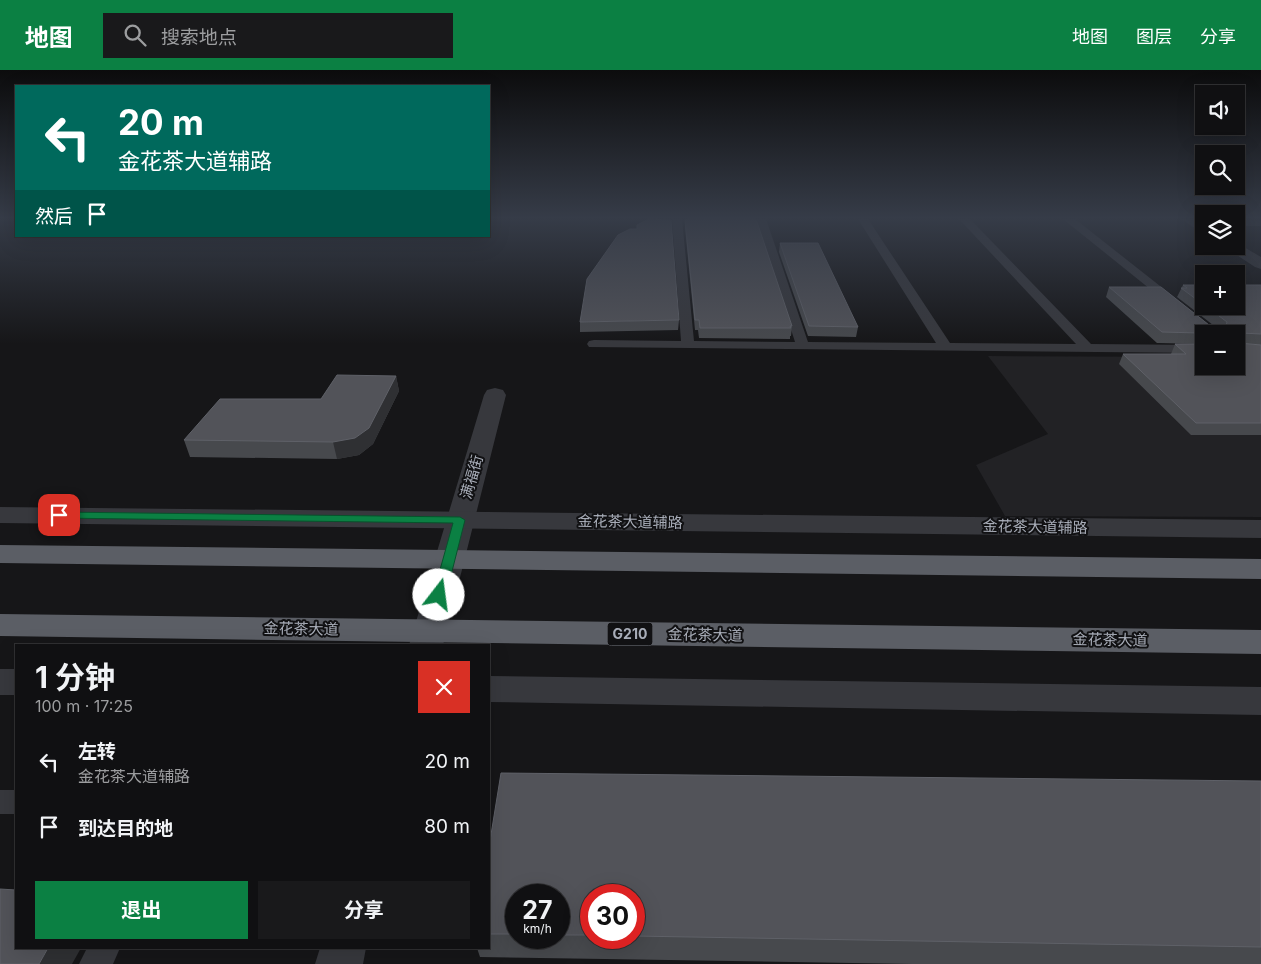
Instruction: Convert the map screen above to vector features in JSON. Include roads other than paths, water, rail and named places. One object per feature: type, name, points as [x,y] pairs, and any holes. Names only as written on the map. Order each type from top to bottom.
[{"type":"highway","points":[[0,554],[1261,569]]},
{"type":"highway","name":"金花茶大道","points":[[0,625],[428,638],[1261,642]]},
{"type":"street","name":"满福街","points":[[428,638],[495,395]]},
{"type":"street","name":"金花茶大道辅路","points":[[0,515],[1261,529]]},
{"type":"street","points":[[0,682],[15,682]]},
{"type":"street","points":[[490,689],[1261,701]]},
{"type":"street","points":[[339,964],[344,949]]},
{"type":"lane","points":[[681,261],[688,345]]},
{"type":"lane","points":[[775,261],[803,346]]},
{"type":"lane","points":[[890,261],[946,347]]},
{"type":"lane","points":[[1004,261],[1087,348]]},
{"type":"lane","points":[[1121,261],[1203,325]]},
{"type":"lane","points":[[594,344],[1195,349]]},
{"type":"lane","points":[[0,802],[15,802]]},
{"type":"lane","points":[[95,964],[103,949]]}]
